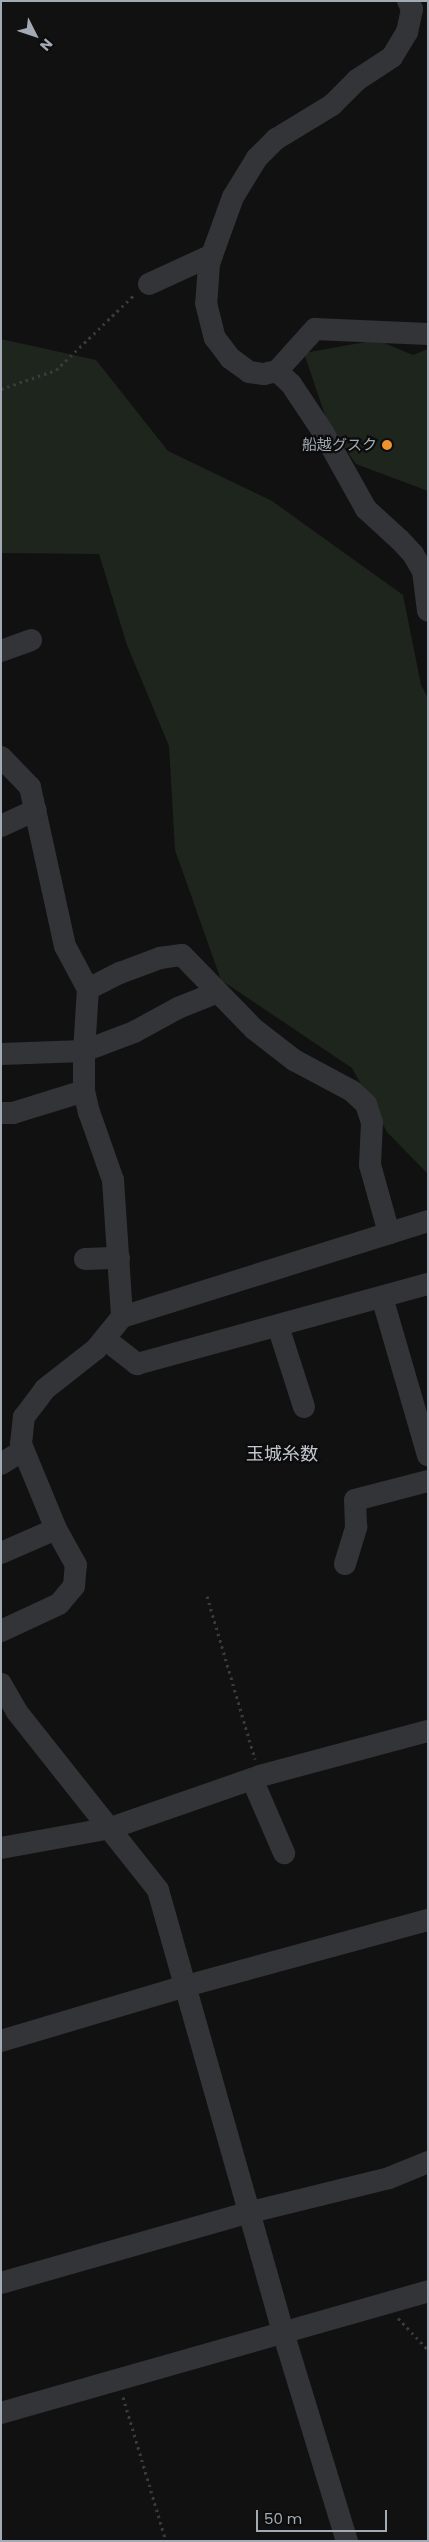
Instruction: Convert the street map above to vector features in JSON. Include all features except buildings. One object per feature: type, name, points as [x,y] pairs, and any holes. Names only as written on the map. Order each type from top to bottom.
[{"type":"street","points":[[408,1],[412,9],[407,32],[392,57],[357,80],[332,105],[276,140],[257,158],[233,197],[212,255],[209,264],[206,303],[209,321],[215,338],[230,358],[249,372],[264,374],[278,372],[315,329],[428,334]]},
{"type":"street","points":[[149,284],[212,255]]},
{"type":"street","points":[[278,372],[291,384],[323,432],[366,509],[413,554],[423,571],[428,611]]},
{"type":"street","points":[[1,651],[31,640]]},
{"type":"street","points":[[1,757],[30,787],[65,946],[88,989],[84,1051],[84,1091],[89,1112],[113,1180],[122,1317]]},
{"type":"street","points":[[1,826],[35,810]]},
{"type":"street","points":[[88,989],[120,973],[160,958],[182,955],[254,1029],[294,1060],[352,1090],[366,1104],[372,1122],[370,1165],[389,1233]]},
{"type":"street","points":[[1,1054],[84,1051],[134,1032],[178,1008],[218,992]]},
{"type":"street","points":[[1,1113],[13,1113],[84,1091]]},
{"type":"street","points":[[1,1631],[59,1604],[74,1586],[76,1565],[56,1529],[21,1444],[24,1417],[45,1389],[96,1349],[122,1317],[428,1220]]},
{"type":"street","points":[[85,1259],[119,1258]]},
{"type":"street","points":[[105,1339],[137,1364],[428,1284]]},
{"type":"street","points":[[382,1297],[428,1454]]},
{"type":"street","points":[[278,1326],[304,1407]]},
{"type":"street","points":[[1,1464],[24,1450]]},
{"type":"street","points":[[345,1564],[356,1527],[355,1500],[428,1481]]},
{"type":"street","points":[[1,1553],[56,1529]]},
{"type":"street","points":[[1,1684],[9,1718],[111,1828],[158,1890],[251,2212],[283,2332],[347,2541]]},
{"type":"street","points":[[1,1848],[111,1828],[256,1778],[428,1731]]},
{"type":"street","points":[[256,1778],[284,1853]]},
{"type":"street","points":[[1,2041],[186,1986],[428,1920]]},
{"type":"street","points":[[1,2282],[251,2212],[389,2178],[428,2162]]},
{"type":"street","points":[[1,2413],[428,2291]]},
{"type":"path","points":[[1,389],[56,370],[126,301],[149,284]]},
{"type":"path","points":[[207,1596],[256,1778]]},
{"type":"path","points":[[384,2303],[428,2350]]},
{"type":"path","points":[[118,2380],[166,2541]]},
{"type":"shaded area","points":[[1,339],[96,360],[168,451],[272,501],[403,595],[421,685],[428,698],[428,1174],[387,1132],[352,1068],[221,980],[175,850],[169,746],[127,645],[99,554],[1,553]]},
{"type":"shaded area","points":[[377,340],[413,355],[428,349],[428,491],[356,464],[328,424],[304,353]]},
{"type":"place","name":"船越グスク","points":[[387,445]]},
{"type":"district","name":"玉城糸数","points":[[282,1454]]}]
